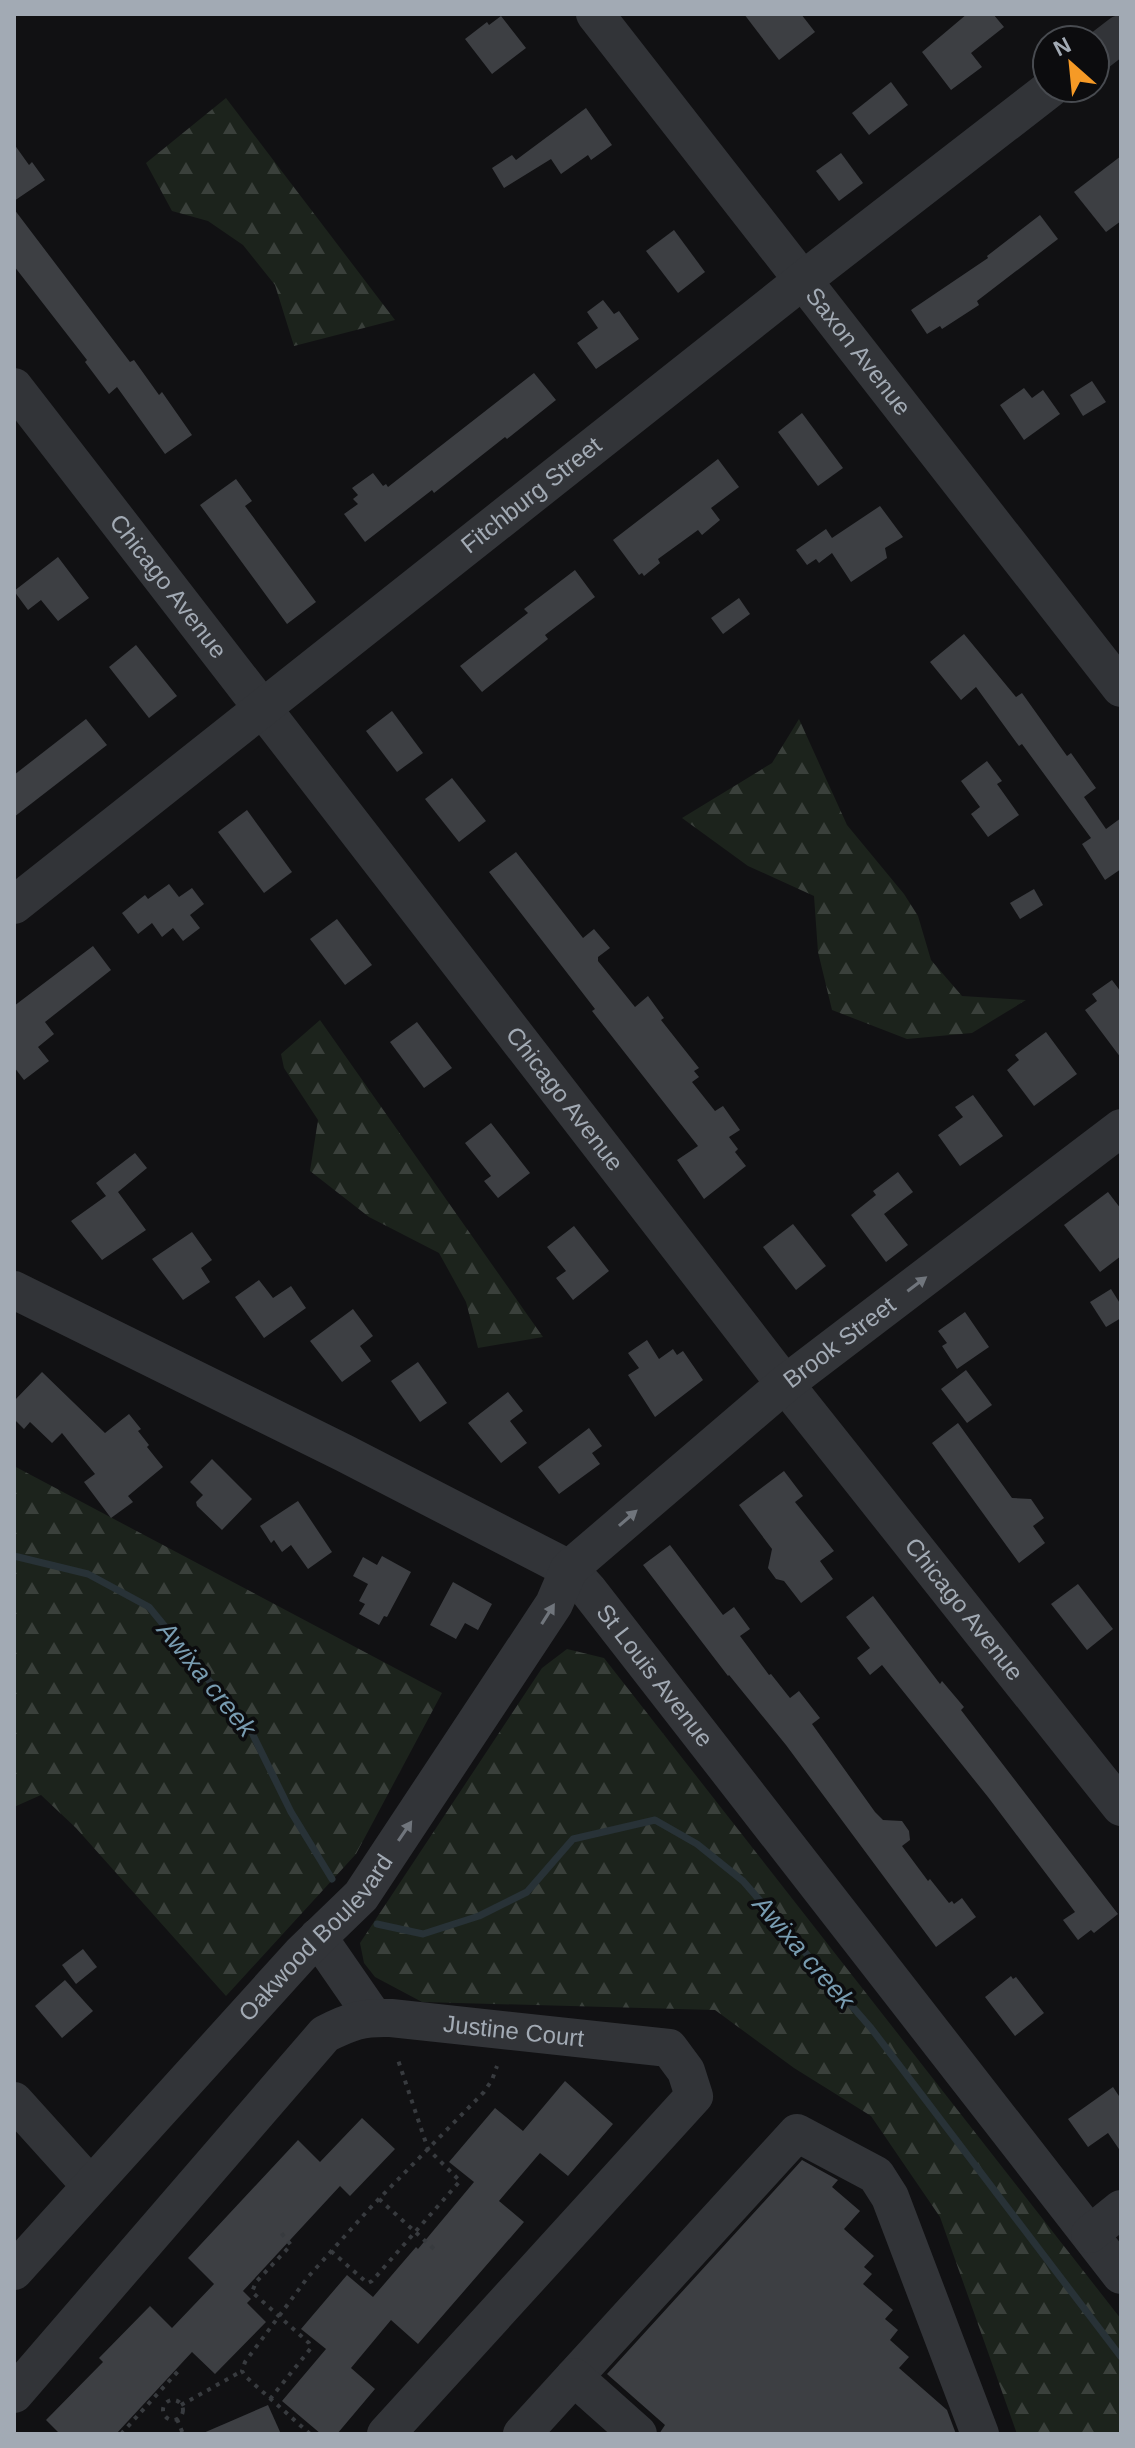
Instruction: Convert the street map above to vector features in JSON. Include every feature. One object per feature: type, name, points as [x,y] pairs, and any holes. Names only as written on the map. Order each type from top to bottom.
[{"type":"street","name":"Saxon Avenue","points":[[595,14],[1121,688]]},
{"type":"street","name":"Fitchburg Street","points":[[14,905],[803,280],[1031,103]]},
{"type":"street","name":"Chicago Avenue","points":[[14,387],[785,1384],[1121,1807]]},
{"type":"street","name":"Brook Street","points":[[569,1569],[785,1384],[1121,1128]]},
{"type":"street","name":"St Louis Avenue","points":[[14,1290],[358,1460],[569,1569],[1121,2275]]},
{"type":"street","name":"Oakwood Boulevard","points":[[14,2271],[309,1946],[361,1896],[554,1604],[569,1569]]},
{"type":"street","points":[[14,2394],[325,2034],[361,2020],[309,1946]]},
{"type":"street","name":"Justine Court","points":[[361,2020],[669,2048],[686,2071],[694,2096],[386,2434]]},
{"type":"street","points":[[14,2101],[90,2185]]},
{"type":"street","points":[[522,2434],[797,2133],[876,2175],[890,2197],[980,2434]]},
{"type":"street","points":[[1090,2234],[1121,2209]]},
{"type":"street","points":[[574,2377],[626,2430]]},
{"type":"path","points":[[331,2251],[368,2283],[460,2181],[428,2149],[397,2057]]},
{"type":"path","points":[[181,2405],[242,2371],[245,2362],[308,2277],[484,2092],[497,2066]]},
{"type":"path","points":[[379,2199],[434,2249]]},
{"type":"path","points":[[270,2399],[311,2348],[252,2292],[256,2282],[291,2245],[278,2229]]},
{"type":"path","points":[[121,2434],[181,2368]]},
{"type":"path","points":[[242,2371],[310,2434]]},
{"type":"path","points":[[157,2394],[166,2404]]},
{"type":"path","points":[[172,2401],[181,2405],[182,2415],[177,2419],[165,2417],[163,2411],[166,2404],[172,2401]]},
{"type":"path","points":[[177,2419],[183,2434]]},
{"type":"green space","points":[[226,98],[395,320],[294,346],[275,285],[243,245],[208,221],[172,211],[146,163]]},
{"type":"green space","points":[[799,719],[847,825],[904,894],[918,916],[931,960],[962,996],[1026,1000],[972,1033],[907,1039],[832,1010],[818,952],[814,896],[748,866],[682,818],[772,763]]},
{"type":"green space","points":[[320,1020],[543,1337],[478,1348],[466,1302],[439,1253],[369,1217],[310,1171],[318,1120],[284,1068],[281,1054]]},
{"type":"green space","points":[[14,1466],[442,1693],[356,1854],[226,1996],[76,1828],[41,1795],[14,1807]]},
{"type":"green space","points":[[567,1649],[604,1658],[1121,2319],[1121,2434],[1017,2434],[940,2217],[871,2116],[794,2068],[715,2010],[422,2002],[375,1977],[364,1963],[360,1943],[542,1668]]},
{"type":"building","points":[[744,14],[801,14],[815,32],[779,60]]},
{"type":"building","points":[[967,14],[993,14],[1004,27],[971,53],[982,67],[951,90],[922,52]]},
{"type":"building","points":[[501,16],[526,48],[492,74],[465,39],[487,22],[489,25]]},
{"type":"building","points":[[891,82],[908,105],[869,135],[852,113]]},
{"type":"building","points":[[586,108],[612,145],[591,160],[588,155],[561,174],[551,159],[504,188],[492,168],[512,155],[516,160]]},
{"type":"building","points":[[14,144],[45,180],[14,201]]},
{"type":"building","points":[[841,153],[863,183],[839,201],[816,171]]},
{"type":"building","points":[[1121,156],[1121,221],[1106,232],[1074,192]]},
{"type":"building","points":[[14,209],[130,362],[134,360],[159,395],[162,392],[192,435],[165,454],[117,387],[109,394],[85,362],[87,360],[14,266]]},
{"type":"building","points":[[1040,215],[1058,239],[977,301],[979,305],[942,329],[940,326],[927,334],[911,310],[988,258]]},
{"type":"building","points":[[674,230],[705,272],[678,293],[646,251]]},
{"type":"building","points":[[603,300],[614,314],[619,311],[639,339],[596,369],[577,343],[598,328],[587,312]]},
{"type":"building","points":[[534,373],[556,400],[365,542],[344,514],[358,504],[353,499],[358,495],[352,488],[373,473],[383,486],[386,484],[388,487]]},
{"type":"building","points":[[1092,381],[1106,402],[1083,416],[1070,395]]},
{"type":"building","points":[[1024,388],[1032,398],[1043,390],[1060,414],[1024,440],[1000,405]]},
{"type":"building","points":[[802,413],[843,468],[818,486],[778,432]]},
{"type":"building","points":[[718,459],[739,487],[711,508],[720,520],[702,535],[698,530],[658,559],[660,563],[644,576],[642,573],[639,575],[613,540]]},
{"type":"building","points":[[236,479],[252,501],[245,506],[316,602],[287,624],[200,505]]},
{"type":"building","points":[[880,506],[903,537],[885,548],[887,558],[851,582],[832,553],[819,563],[816,559],[807,565],[796,550],[826,529],[832,538]]},
{"type":"building","points":[[58,557],[89,598],[58,621],[41,600],[28,610],[14,591]]},
{"type":"building","points":[[575,570],[595,597],[545,635],[548,639],[482,692],[460,666],[528,613],[524,609]]},
{"type":"building","points":[[739,598],[750,614],[723,634],[711,618]]},
{"type":"building","points":[[964,634],[1016,697],[1022,693],[1067,756],[1071,753],[1096,788],[1084,797],[1106,829],[1121,818],[1121,869],[1105,880],[1082,844],[1091,838],[1022,744],[1019,746],[976,687],[961,700],[930,662]]},
{"type":"building","points":[[136,645],[177,696],[149,718],[109,667]]},
{"type":"building","points":[[392,711],[423,753],[397,772],[366,731]]},
{"type":"building","points":[[86,719],[107,745],[14,817],[14,775]]},
{"type":"building","points":[[987,761],[1002,781],[997,784],[1019,815],[988,837],[971,814],[980,807],[961,781]]},
{"type":"building","points":[[452,778],[486,821],[459,842],[425,799]]},
{"type":"building","points":[[247,810],[292,872],[264,893],[218,832]]},
{"type":"building","points":[[516,852],[583,938],[594,929],[610,948],[598,957],[598,961],[635,1007],[648,996],[664,1018],[661,1020],[699,1068],[694,1071],[699,1077],[692,1082],[715,1111],[723,1106],[740,1130],[729,1137],[738,1149],[735,1152],[746,1166],[704,1199],[677,1160],[698,1146],[592,1011],[595,1009],[489,872]]},
{"type":"building","points":[[169,884],[179,897],[192,888],[204,904],[190,915],[200,928],[183,941],[173,928],[162,937],[152,923],[138,934],[122,913],[145,895],[148,899]]},
{"type":"building","points":[[1034,889],[1043,905],[1020,919],[1010,903]]},
{"type":"building","points":[[337,919],[372,965],[345,985],[310,939]]},
{"type":"building","points":[[93,946],[111,970],[45,1022],[54,1034],[38,1047],[49,1061],[24,1080],[14,1067],[14,1006]]},
{"type":"building","points":[[1112,980],[1121,992],[1121,1058],[1085,1010],[1097,1001],[1092,994]]},
{"type":"building","points":[[417,1022],[452,1068],[424,1088],[390,1042]]},
{"type":"building","points":[[1046,1032],[1077,1074],[1034,1106],[1007,1070],[1019,1060],[1015,1055]]},
{"type":"building","points":[[973,1095],[1003,1136],[960,1166],[938,1135],[963,1117],[955,1107]]},
{"type":"building","points":[[491,1123],[530,1173],[498,1198],[484,1181],[491,1176],[465,1143]]},
{"type":"building","points":[[135,1153],[147,1168],[118,1192],[146,1230],[102,1260],[71,1221],[106,1196],[96,1183]]},
{"type":"building","points":[[898,1172],[913,1192],[884,1214],[908,1245],[886,1262],[851,1215],[876,1195],[873,1191]]},
{"type":"building","points":[[1108,1192],[1121,1209],[1121,1256],[1100,1272],[1064,1225]]},
{"type":"building","points":[[793,1224],[826,1266],[796,1290],[763,1247]]},
{"type":"building","points":[[574,1226],[609,1271],[573,1300],[556,1278],[566,1271],[547,1247]]},
{"type":"building","points":[[192,1232],[212,1260],[201,1268],[210,1282],[183,1300],[152,1259]]},
{"type":"building","points":[[259,1280],[273,1298],[291,1286],[306,1308],[264,1338],[235,1297]]},
{"type":"building","points":[[1111,1289],[1121,1305],[1121,1318],[1106,1327],[1090,1302]]},
{"type":"building","points":[[353,1309],[373,1336],[360,1346],[371,1361],[342,1382],[310,1341]]},
{"type":"building","points":[[965,1312],[989,1347],[957,1369],[942,1346],[947,1343],[938,1331]]},
{"type":"building","points":[[647,1340],[659,1359],[673,1349],[677,1355],[683,1351],[703,1380],[655,1417],[628,1375],[639,1368],[628,1353]]},
{"type":"building","points":[[418,1362],[447,1403],[420,1422],[391,1381]]},
{"type":"building","points":[[966,1370],[992,1405],[967,1423],[941,1389]]},
{"type":"building","points":[[42,1372],[105,1433],[129,1414],[141,1429],[138,1431],[149,1445],[147,1447],[163,1467],[128,1496],[133,1502],[111,1518],[84,1482],[95,1474],[62,1433],[52,1443],[30,1422],[24,1429],[14,1419],[14,1401]]},
{"type":"building","points":[[508,1392],[523,1411],[510,1421],[527,1443],[501,1463],[468,1423]]},
{"type":"building","points":[[958,1423],[1012,1498],[1031,1499],[1044,1518],[1033,1526],[1045,1543],[1019,1563],[932,1443]]},
{"type":"building","points":[[589,1428],[602,1446],[592,1453],[600,1464],[559,1494],[538,1467]]},
{"type":"building","points":[[212,1459],[252,1499],[222,1530],[197,1506],[196,1502],[203,1495],[190,1482]]},
{"type":"building","points":[[784,1471],[803,1496],[795,1502],[834,1551],[820,1561],[833,1579],[801,1603],[784,1581],[776,1579],[768,1568],[772,1549],[739,1505]]},
{"type":"building","points":[[298,1501],[332,1552],[308,1569],[291,1545],[282,1552],[274,1540],[271,1543],[260,1526]]},
{"type":"building","points":[[670,1545],[723,1615],[734,1607],[750,1629],[740,1636],[769,1675],[790,1698],[799,1691],[820,1718],[812,1724],[875,1812],[883,1820],[902,1821],[909,1831],[910,1840],[902,1846],[928,1881],[930,1879],[949,1903],[952,1901],[954,1904],[962,1898],[976,1917],[936,1947],[786,1745],[728,1676],[643,1565]]},
{"type":"building","points":[[382,1556],[411,1572],[387,1617],[384,1616],[379,1625],[359,1614],[365,1604],[359,1601],[368,1584],[353,1576],[363,1557],[377,1565]]},
{"type":"building","points":[[453,1582],[492,1604],[478,1630],[465,1623],[456,1639],[430,1625]]},
{"type":"building","points":[[1078,1584],[1113,1629],[1087,1650],[1051,1604]]},
{"type":"building","points":[[873,1596],[940,1684],[942,1681],[964,1707],[961,1710],[1118,1914],[1094,1933],[1091,1930],[1078,1940],[1063,1920],[1075,1912],[988,1797],[882,1665],[870,1675],[857,1658],[870,1648],[846,1617]]},
{"type":"building","points":[[83,1949],[97,1967],[76,1984],[62,1965]]},
{"type":"building","points":[[1011,1976],[1013,1979],[1016,1977],[1044,2013],[1015,2036],[985,1997]]},
{"type":"building","points":[[65,1980],[93,2011],[62,2038],[35,2006]]},
{"type":"building","points":[[565,2081],[613,2124],[568,2176],[540,2153],[499,2201],[524,2222],[418,2344],[391,2320],[351,2368],[375,2389],[337,2434],[321,2434],[282,2401],[326,2349],[301,2329],[347,2275],[373,2297],[416,2247],[418,2249],[474,2182],[449,2162],[495,2108],[523,2131]]},
{"type":"building","points":[[1113,2087],[1121,2099],[1121,2152],[1108,2133],[1088,2147],[1068,2119]]},
{"type":"building","points":[[362,2118],[395,2149],[350,2196],[340,2186],[243,2291],[251,2299],[247,2303],[266,2322],[215,2374],[192,2352],[116,2434],[60,2434],[46,2420],[103,2362],[99,2358],[150,2306],[172,2328],[214,2284],[188,2258],[298,2140],[320,2162]]},
{"type":"building","points":[[802,2160],[838,2180],[832,2187],[860,2211],[844,2229],[874,2256],[864,2267],[872,2274],[863,2284],[893,2310],[885,2319],[898,2330],[890,2340],[909,2357],[899,2368],[947,2410],[956,2434],[659,2434],[665,2425],[607,2374]]},
{"type":"building","points":[[268,2405],[281,2434],[201,2434]]},
{"type":"waterway","name":"Awixa creek","points":[[14,1556],[88,1574],[149,1607],[252,1733],[291,1812],[332,1879]]},
{"type":"waterway","name":"Awixa creek","points":[[377,1924],[423,1934],[479,1916],[527,1892],[573,1839],[655,1820],[697,1844],[743,1881],[871,2028],[1121,2357]]}]
